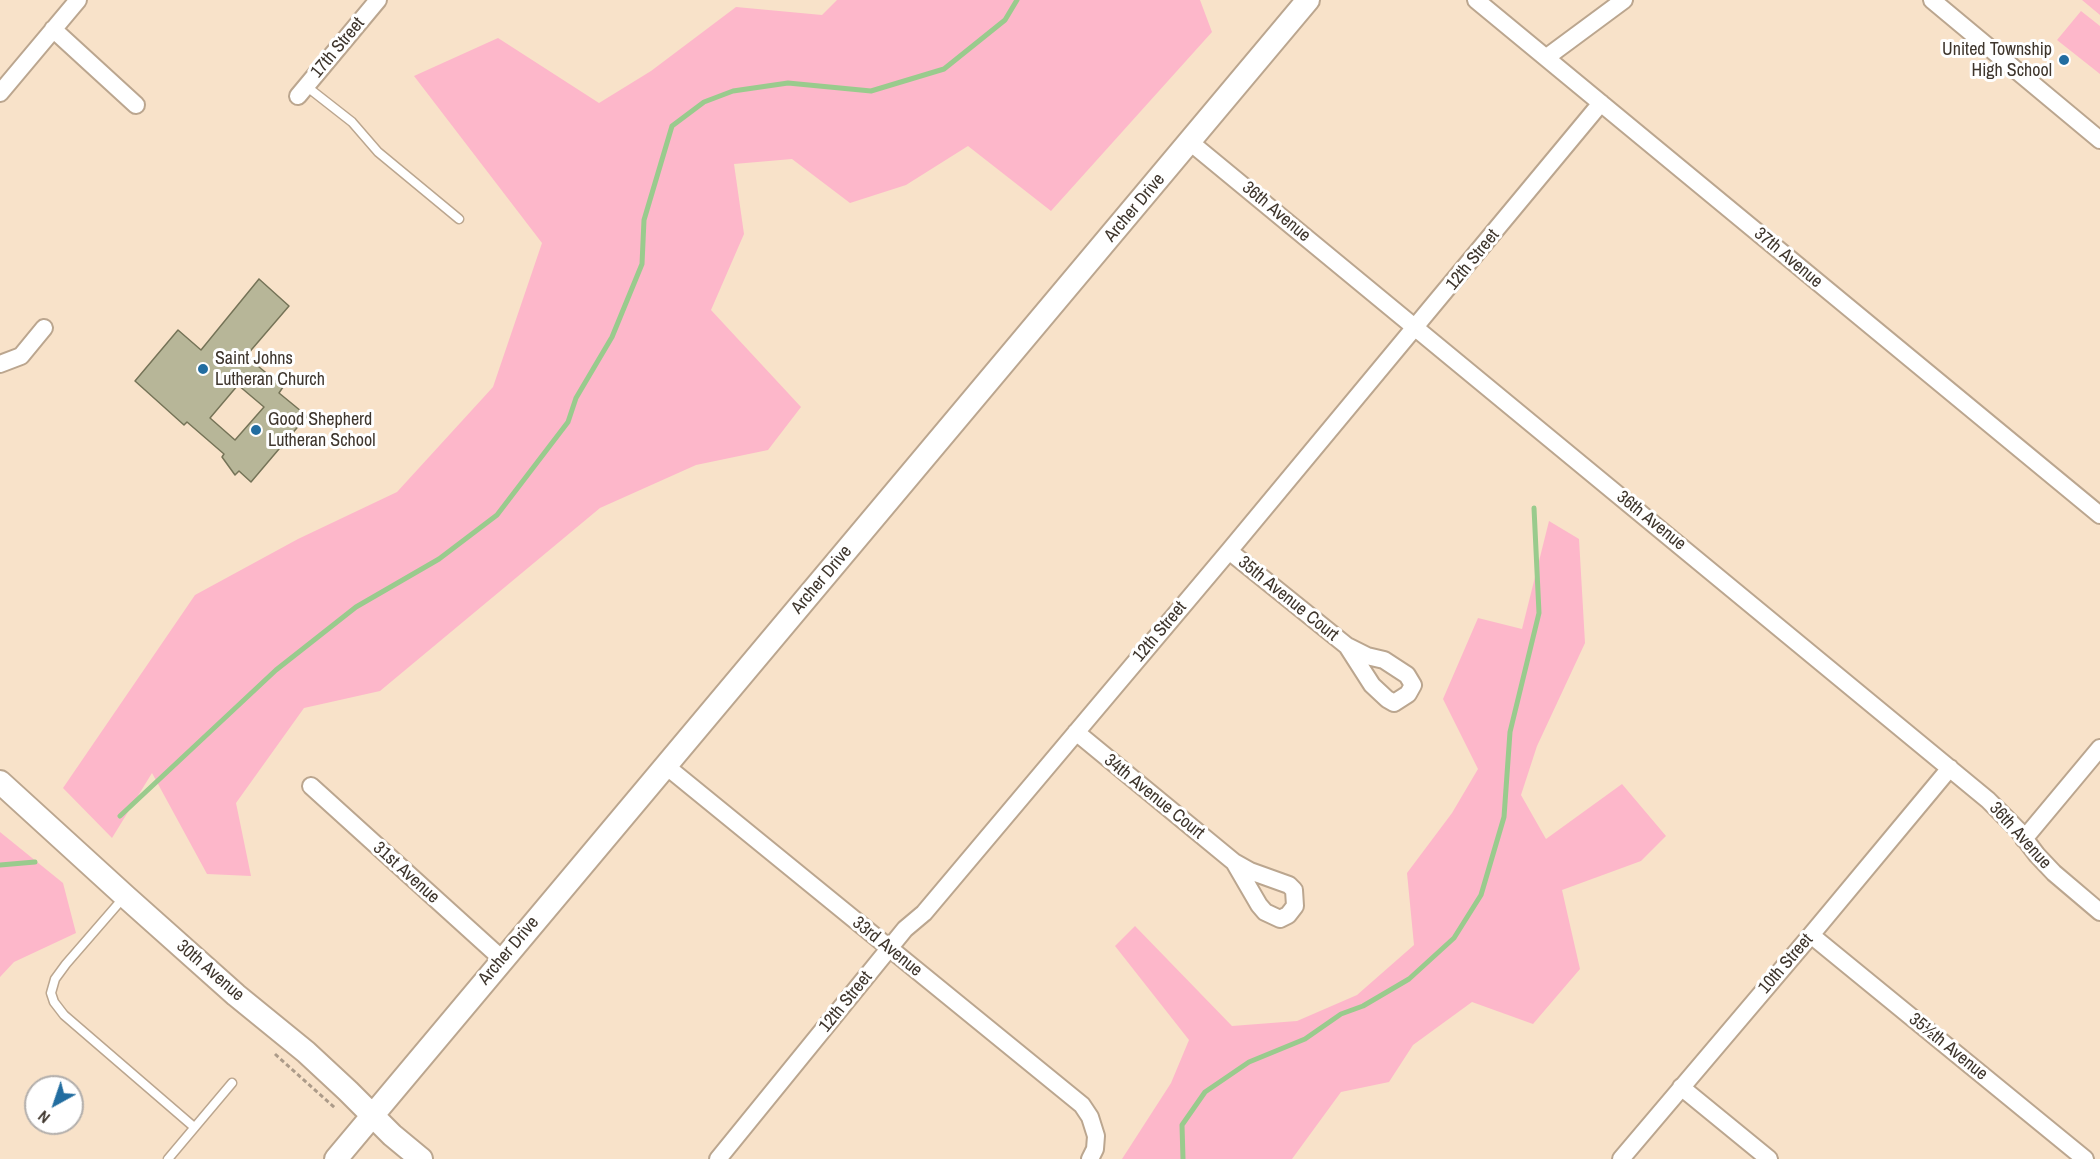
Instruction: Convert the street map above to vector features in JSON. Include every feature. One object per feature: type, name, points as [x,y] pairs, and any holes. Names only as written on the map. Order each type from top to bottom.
[{"type":"street","points":[[0,93],[6,73],[53,29],[78,0]]},
{"type":"street","name":"17th Street","points":[[302,91],[378,0]]},
{"type":"street","name":"Archer Drive","points":[[336,1159],[1308,0]]},
{"type":"street","name":"37th Avenue","points":[[1476,0],[2100,515]]},
{"type":"street","points":[[1547,57],[1624,0]]},
{"type":"street","points":[[1932,0],[2100,140]]},
{"type":"street","points":[[53,29],[136,105]]},
{"type":"street","name":"12th Street","points":[[718,1159],[889,949],[924,913],[1229,551],[1601,103]]},
{"type":"street","name":"36th Avenue","points":[[1190,142],[1988,800],[2018,830],[2055,873],[2100,912]]},
{"type":"street","points":[[0,364],[21,356],[44,328]]},
{"type":"street","name":"35th Avenue Court","points":[[1229,551],[1347,646]]},
{"type":"street","name":"34th Avenue Court","points":[[1076,732],[1234,862]]},
{"type":"street","points":[[2024,838],[2100,748]]},
{"type":"street","name":"33rd Avenue","points":[[666,766],[1083,1105],[1090,1117],[1096,1136],[1095,1149],[1090,1159]]},
{"type":"street","name":"10th Street","points":[[1621,1159],[1811,936],[1950,768]]},
{"type":"street","name":"30th Avenue","points":[[0,782],[236,994],[306,1052],[392,1135],[421,1159]]},
{"type":"street","name":"31st Avenue","points":[[311,786],[502,959]]},
{"type":"street","name":"35½th Avenue","points":[[1811,936],[2085,1159]]},
{"type":"street","points":[[1681,1087],[1768,1159]]},
{"type":"lane","points":[[302,91],[352,122],[378,152],[459,219]]},
{"type":"lane","points":[[125,896],[66,964],[55,979],[51,993],[54,1002],[64,1015],[194,1127]]},
{"type":"lane","points":[[168,1159],[232,1083]]},
{"type":"shaded area","points":[[837,0],[1200,0],[1212,32],[1051,211],[968,146],[906,185],[850,203],[792,159],[734,164],[744,234],[711,310],[801,407],[768,450],[696,465],[600,508],[380,691],[304,708],[236,803],[251,876],[207,874],[152,773],[112,838],[63,788],[195,595],[298,539],[397,492],[493,387],[542,243],[414,76],[498,38],[599,103],[651,71],[736,7],[822,15]]},
{"type":"shaded area","points":[[2082,0],[2100,0],[2100,15]]},
{"type":"shaded area","points":[[2081,11],[2100,26],[2100,74],[2057,40]]},
{"type":"shaded area","points":[[1549,521],[1579,539],[1585,643],[1537,746],[1521,795],[1546,839],[1622,784],[1666,836],[1641,861],[1562,890],[1580,969],[1533,1024],[1472,1002],[1413,1045],[1389,1082],[1341,1092],[1292,1159],[1122,1159],[1171,1083],[1189,1040],[1115,946],[1135,926],[1232,1026],[1297,1021],[1357,995],[1414,945],[1407,873],[1452,813],[1478,769],[1443,699],[1478,618],[1522,629]]},
{"type":"shaded area","points":[[0,832],[63,883],[76,933],[14,962],[0,977]]},
{"type":"building","name":"Saint Johns Lutheran Church","points":[[259,279],[289,306],[246,356],[283,387],[279,393],[307,416],[251,482],[239,471],[235,475],[222,457],[224,454],[187,422],[184,425],[135,381],[178,330],[201,350]],"holes":[[[238,385],[264,407],[235,440],[210,418]]]},
{"type":"waterway","points":[[120,816],[276,670],[356,607],[439,559],[497,515],[568,422],[576,398],[612,337],[642,264],[644,220],[672,126],[704,102],[733,91],[788,83],[871,91],[944,69],[1005,20],[1017,0]]},
{"type":"waterway","points":[[1183,1159],[1182,1125],[1205,1092],[1249,1062],[1305,1039],[1341,1014],[1363,1006],[1409,979],[1454,938],[1481,895],[1504,817],[1510,732],[1539,613],[1534,508]]},
{"type":"waterway","points":[[0,865],[35,862]]},
{"type":"place","name":"United Township High School","points":[[2064,60]]},
{"type":"place","name":"Saint Johns Lutheran Church","points":[[203,369]]},
{"type":"place","name":"Good Shepherd Lutheran School","points":[[256,430]]}]
